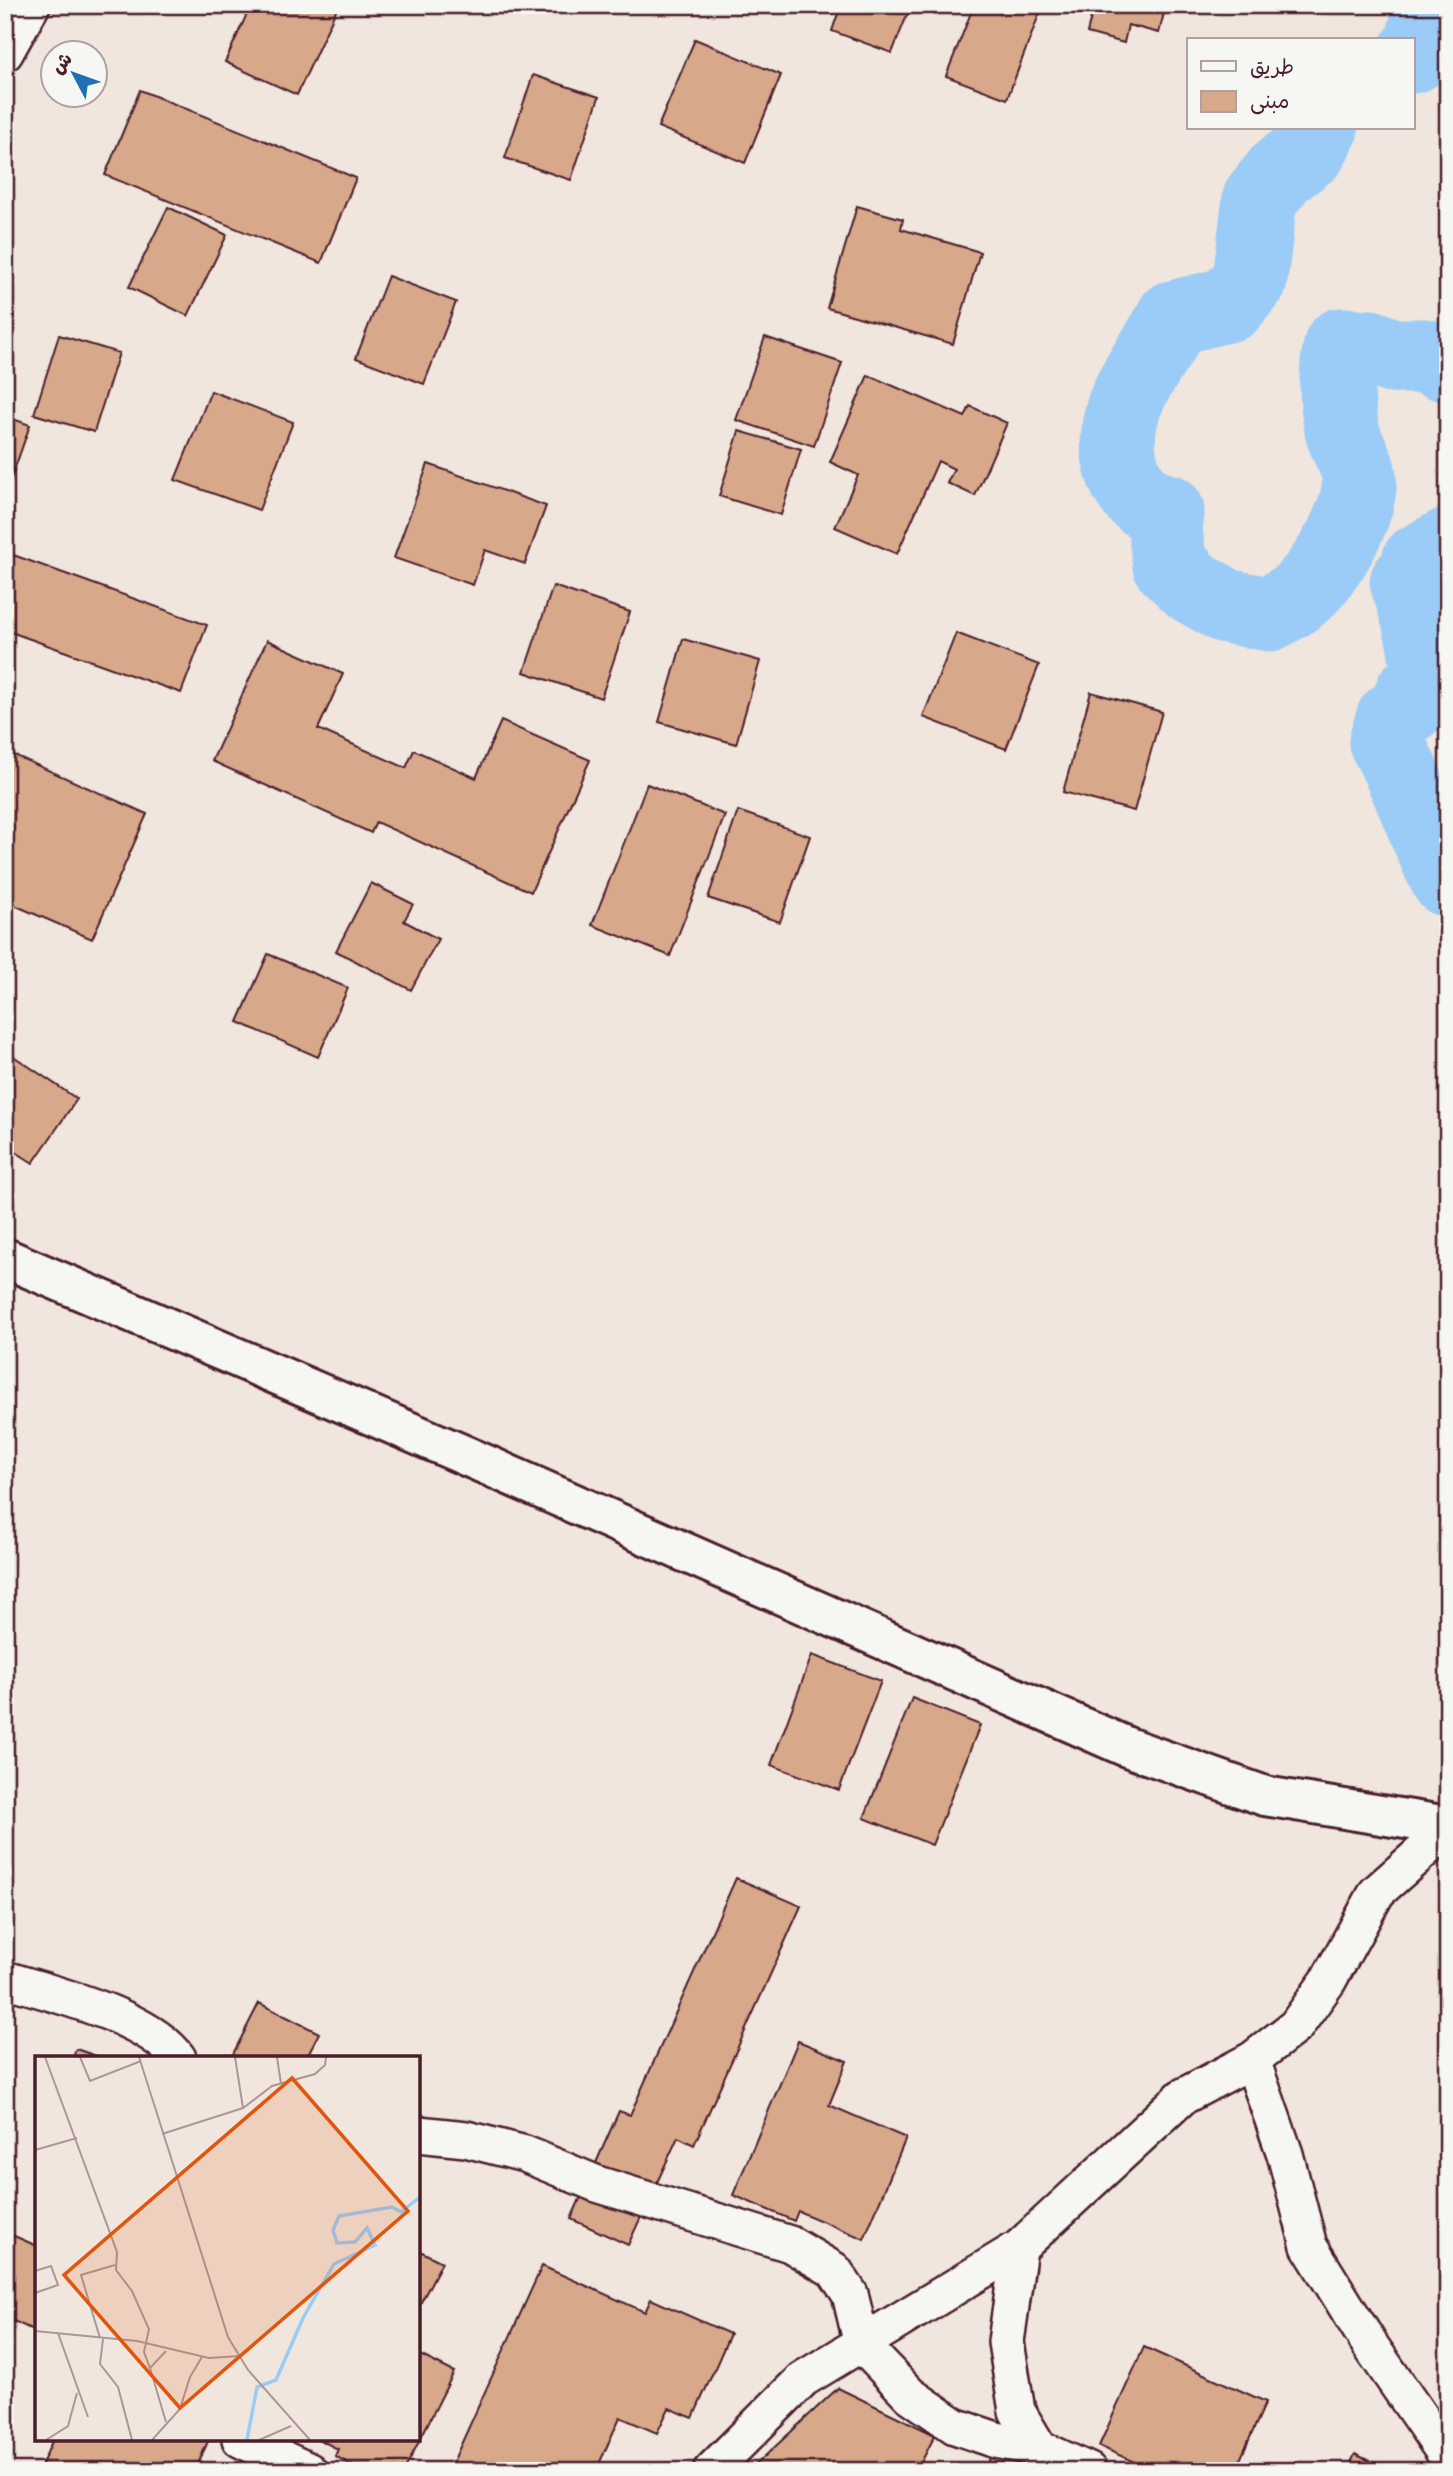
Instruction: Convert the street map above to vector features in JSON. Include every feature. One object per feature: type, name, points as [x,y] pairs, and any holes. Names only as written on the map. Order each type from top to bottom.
[{"type":"street","points":[[5,53],[32,5]]},
{"type":"street","points":[[5,1258],[469,1457],[1127,1747],[1265,1796],[1448,1827]]},
{"type":"street","points":[[711,2471],[803,2379],[1019,2248],[1182,2097],[1252,2060],[1296,2026],[1328,1981],[1377,1892],[1448,1827]]},
{"type":"street","points":[[5,1979],[80,2002],[138,2025],[176,2056]]},
{"type":"street","points":[[1252,2060],[1285,2154],[1309,2246],[1370,2345],[1448,2458]]},
{"type":"street","points":[[420,2134],[466,2139],[525,2154],[597,2184],[790,2244],[834,2270],[850,2294],[862,2345],[910,2396],[955,2426],[996,2440],[1039,2448],[1089,2471]]},
{"type":"street","points":[[1019,2248],[1006,2342],[1017,2411],[1039,2448]]},
{"type":"street","points":[[244,2441],[309,2471]]},
{"type":"building","points":[[251,5],[330,5],[337,8],[297,95],[225,62]]},
{"type":"building","points":[[841,5],[911,5],[892,53],[832,31]]},
{"type":"building","points":[[974,5],[1022,5],[1040,12],[1007,99],[946,76]]},
{"type":"building","points":[[1094,5],[1166,5],[1159,33],[1128,25],[1124,43],[1087,33]]},
{"type":"building","points":[[695,39],[781,75],[745,163],[658,127]]},
{"type":"building","points":[[533,75],[599,97],[571,180],[505,158]]},
{"type":"building","points":[[140,90],[356,178],[321,263],[105,175]]},
{"type":"building","points":[[857,206],[903,219],[901,229],[980,252],[953,344],[827,308]]},
{"type":"building","points":[[168,207],[227,235],[188,316],[129,287]]},
{"type":"building","points":[[388,276],[456,302],[424,384],[356,358]]},
{"type":"building","points":[[59,335],[119,353],[94,432],[34,414]]},
{"type":"building","points":[[765,337],[842,363],[814,446],[736,420]]},
{"type":"building","points":[[868,375],[965,417],[970,406],[1007,423],[975,496],[947,483],[954,469],[938,461],[897,554],[835,527],[858,475],[830,462]]},
{"type":"building","points":[[211,391],[293,422],[259,510],[175,480]]},
{"type":"building","points":[[5,416],[30,425],[5,496]]},
{"type":"building","points":[[739,431],[801,449],[781,515],[719,496]]},
{"type":"building","points":[[428,464],[546,506],[525,564],[485,550],[473,585],[394,558]]},
{"type":"building","points":[[5,552],[207,625],[181,693],[5,630]]},
{"type":"building","points":[[553,586],[630,612],[601,698],[524,672]]},
{"type":"building","points":[[956,633],[1039,665],[1006,749],[923,717]]},
{"type":"building","points":[[683,639],[760,661],[736,744],[659,722]]},
{"type":"building","points":[[267,640],[343,674],[318,729],[406,768],[414,750],[476,778],[501,721],[590,760],[531,892],[376,822],[371,833],[212,761]]},
{"type":"building","points":[[1091,692],[1162,712],[1134,811],[1063,792]]},
{"type":"building","points":[[5,751],[147,814],[92,939],[5,901]]},
{"type":"building","points":[[647,784],[725,815],[670,956],[592,925]]},
{"type":"building","points":[[738,811],[810,836],[780,922],[708,898]]},
{"type":"building","points":[[371,883],[413,904],[404,921],[438,939],[411,990],[336,951]]},
{"type":"building","points":[[268,954],[348,988],[318,1057],[238,1022]]},
{"type":"building","points":[[9,1053],[77,1099],[33,1163],[5,1145],[5,1058]]},
{"type":"building","points":[[812,1655],[881,1681],[839,1790],[771,1765]]},
{"type":"building","points":[[912,1698],[980,1725],[932,1845],[864,1818]]},
{"type":"building","points":[[736,1878],[801,1906],[694,2145],[678,2137],[628,2245],[571,2219],[619,2111],[630,2115]]},
{"type":"building","points":[[259,2003],[319,2033],[307,2056],[232,2056]]},
{"type":"building","points":[[798,2041],[847,2061],[829,2105],[906,2138],[864,2239],[798,2211],[794,2221],[733,2195]]},
{"type":"building","points":[[76,2049],[96,2056],[74,2056]]},
{"type":"building","points":[[5,2232],[35,2245],[35,2331],[5,2317]]},
{"type":"building","points":[[420,2251],[442,2262],[420,2304]]},
{"type":"building","points":[[542,2266],[645,2312],[651,2299],[730,2334],[693,2418],[669,2408],[657,2433],[620,2417],[596,2471],[449,2471]]},
{"type":"building","points":[[1144,2347],[1266,2402],[1235,2471],[1154,2471],[1099,2446]]},
{"type":"building","points":[[420,2355],[454,2372],[420,2439]]},
{"type":"building","points":[[838,2388],[935,2435],[917,2471],[749,2471]]},
{"type":"building","points":[[52,2441],[208,2441],[195,2471],[39,2471]]},
{"type":"building","points":[[322,2441],[419,2441],[404,2471],[363,2471],[335,2456],[338,2449]]},
{"type":"building","points":[[993,2452],[1031,2471],[984,2471]]},
{"type":"building","points":[[1355,2454],[1390,2471],[1347,2471]]},
{"type":"waterway","points":[[1414,55],[1422,46],[1431,5]]},
{"type":"waterway","points":[[1320,130],[1310,150],[1281,172],[1260,198],[1250,280],[1230,304],[1173,318],[1127,399],[1119,432],[1122,467],[1137,495],[1150,505],[1167,511],[1165,530],[1170,565],[1193,587],[1226,606],[1269,614],[1294,600],[1311,584],[1333,554],[1357,501],[1358,470],[1343,435],[1338,409],[1337,377],[1341,345],[1370,347],[1392,356],[1425,356],[1448,365]]},
{"type":"waterway","points":[[1448,545],[1419,561],[1419,577],[1407,582],[1422,633],[1428,686],[1412,693],[1409,706],[1393,719],[1386,742],[1448,880]]}]
